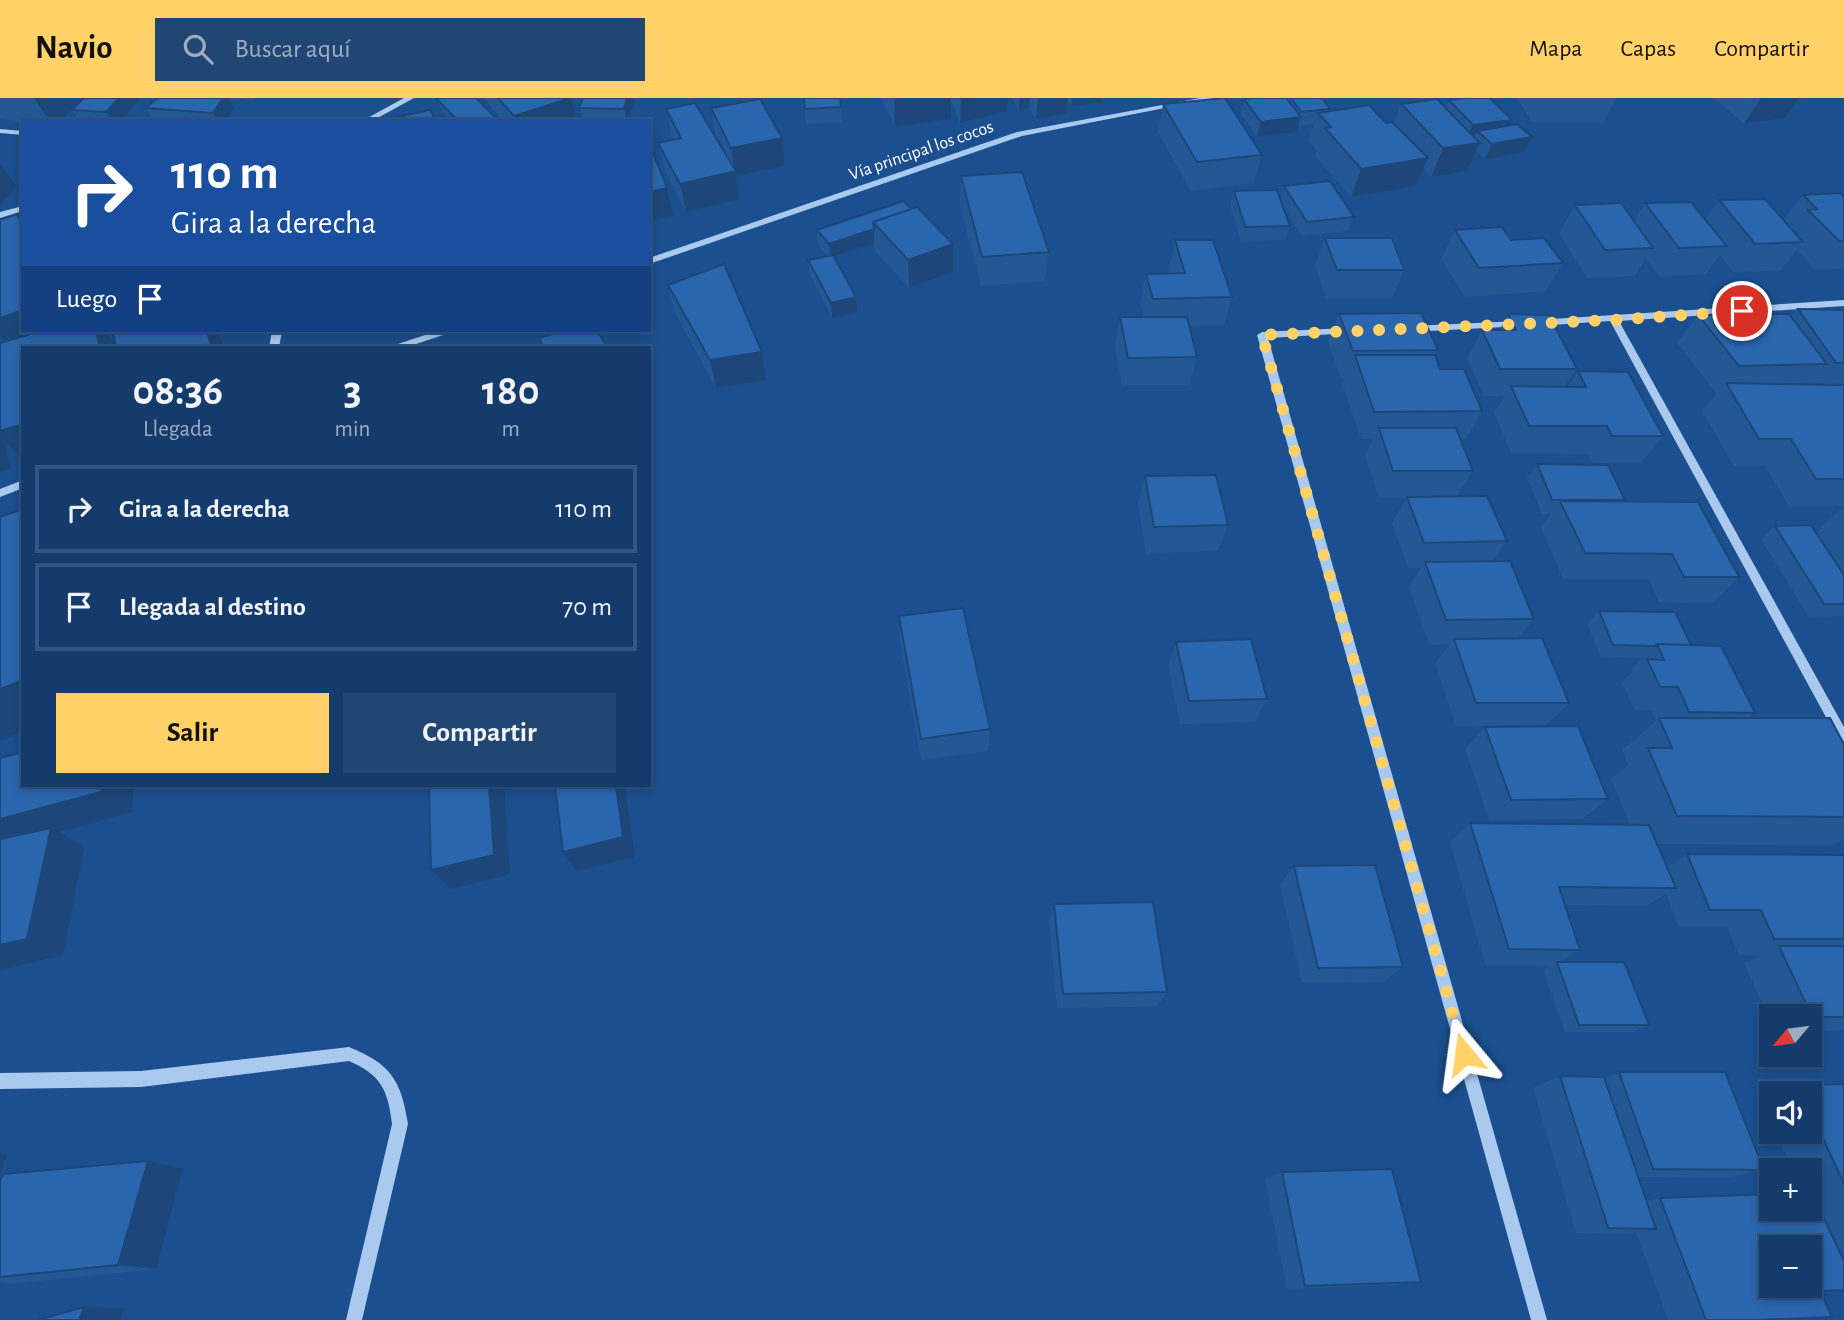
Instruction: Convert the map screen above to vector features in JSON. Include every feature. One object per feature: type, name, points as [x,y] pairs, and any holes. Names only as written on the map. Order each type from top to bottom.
[{"type":"street","points":[[370,119],[410,98]]},
{"type":"street","name":"Vía principal los cocos","points":[[651,260],[1020,134],[1212,98]]},
{"type":"street","points":[[0,131],[21,133]]},
{"type":"street","points":[[0,215],[21,209]]},
{"type":"street","points":[[1397,329],[1614,320],[1844,303]]},
{"type":"street","points":[[1614,320],[1844,739]]},
{"type":"street","points":[[1357,331],[1262,335],[1539,1320]]},
{"type":"street","points":[[401,346],[440,333]]},
{"type":"street","points":[[0,493],[21,485]]},
{"type":"street","points":[[0,1081],[141,1079],[349,1054],[381,1071],[396,1093],[400,1124],[354,1320]]},
{"type":"building","points":[[84,98],[119,98],[106,112],[72,110]]},
{"type":"building","points":[[158,98],[223,98],[213,113],[145,108]]},
{"type":"building","points":[[476,98],[497,119],[456,119],[437,99]]},
{"type":"building","points":[[498,98],[571,98],[514,116]]},
{"type":"building","points":[[583,98],[627,98],[624,109],[579,108]]},
{"type":"building","points":[[804,98],[840,98],[841,107],[805,109]]},
{"type":"building","points":[[1225,98],[1262,155],[1197,162],[1163,104]]},
{"type":"building","points":[[1286,98],[1301,117],[1261,122],[1244,99]]},
{"type":"building","points":[[1291,98],[1322,98],[1330,109],[1301,112]]},
{"type":"building","points":[[1490,98],[1512,120],[1473,125],[1449,100]]},
{"type":"building","points":[[760,99],[782,138],[731,148],[711,108]]},
{"type":"building","points":[[1437,99],[1480,143],[1443,148],[1401,104]]},
{"type":"building","points":[[695,103],[736,171],[680,184],[658,143],[681,138],[666,109]]},
{"type":"building","points":[[1369,105],[1386,123],[1392,122],[1428,158],[1361,169],[1325,128],[1331,127],[1318,113]]},
{"type":"building","points":[[430,110],[435,119],[394,119]]},
{"type":"building","points":[[1517,124],[1532,137],[1492,144],[1477,131]]},
{"type":"building","points":[[651,148],[667,188],[651,192]]},
{"type":"building","points":[[1022,172],[1049,252],[982,257],[961,176]]},
{"type":"building","points":[[1330,181],[1354,217],[1307,222],[1284,186]]},
{"type":"building","points":[[1277,190],[1290,226],[1245,227],[1234,191]]},
{"type":"building","points":[[1840,193],[1844,197],[1844,241],[1839,241],[1808,210],[1817,209],[1803,195]]},
{"type":"building","points":[[1765,199],[1803,242],[1755,244],[1719,200]]},
{"type":"building","points":[[904,201],[911,209],[873,222],[874,229],[829,244],[817,230]]},
{"type":"building","points":[[1691,202],[1727,246],[1679,248],[1645,203]]},
{"type":"building","points":[[1621,203],[1653,248],[1605,250],[1575,205]]},
{"type":"building","points":[[917,207],[953,244],[908,260],[873,222]]},
{"type":"building","points":[[17,214],[21,222],[21,311],[0,318],[0,220]]},
{"type":"building","points":[[1502,227],[1511,240],[1544,238],[1563,263],[1479,268],[1455,230]]},
{"type":"building","points":[[1325,238],[1392,238],[1404,270],[1337,270]]},
{"type":"building","points":[[1175,240],[1213,240],[1232,297],[1153,299],[1146,274],[1185,273]]},
{"type":"building","points":[[833,255],[856,297],[831,303],[808,260]]},
{"type":"building","points":[[724,264],[762,352],[710,360],[668,285]]},
{"type":"building","points":[[1798,309],[1844,310],[1844,363],[1836,363]]},
{"type":"building","points":[[1421,313],[1438,350],[1353,351],[1339,314]]},
{"type":"building","points":[[1508,314],[1549,315],[1577,369],[1500,369],[1482,330],[1516,330]]},
{"type":"building","points":[[1789,314],[1827,364],[1739,366],[1698,315]]},
{"type":"building","points":[[1120,317],[1187,317],[1197,357],[1128,358]]},
{"type":"building","points":[[34,333],[96,333],[100,346],[21,346],[21,425],[0,431],[0,343]]},
{"type":"building","points":[[113,333],[208,333],[211,346],[116,346]]},
{"type":"building","points":[[557,333],[599,333],[606,346],[542,346],[539,338]]},
{"type":"building","points":[[1355,355],[1435,355],[1440,369],[1464,369],[1482,411],[1374,412]]},
{"type":"building","points":[[1578,371],[1628,372],[1663,436],[1612,436],[1607,426],[1529,426],[1511,386],[1586,387]]},
{"type":"building","points":[[1726,383],[1844,385],[1844,479],[1816,479],[1791,439],[1759,439]]},
{"type":"building","points":[[1379,428],[1456,428],[1473,471],[1393,471]]},
{"type":"building","points":[[1537,464],[1608,465],[1625,500],[1552,500]]},
{"type":"building","points":[[1216,475],[1228,525],[1154,527],[1145,476]]},
{"type":"building","points":[[1487,496],[1507,541],[1424,543],[1407,497]]},
{"type":"building","points":[[1560,501],[1698,502],[1739,577],[1684,577],[1672,554],[1585,553]]},
{"type":"building","points":[[21,510],[21,681],[0,689],[0,517]]},
{"type":"building","points":[[1811,525],[1844,575],[1844,604],[1824,604],[1775,526]]},
{"type":"building","points":[[1510,561],[1534,619],[1446,620],[1425,562]]},
{"type":"building","points":[[963,608],[990,729],[921,739],[899,616]]},
{"type":"building","points":[[1599,611],[1675,612],[1691,645],[1613,645]]},
{"type":"building","points":[[1542,638],[1569,703],[1476,703],[1454,639]]},
{"type":"building","points":[[1251,639],[1267,699],[1189,701],[1176,642]]},
{"type":"building","points":[[1657,644],[1721,646],[1755,713],[1689,712],[1678,687],[1660,687],[1647,659],[1664,660]]},
{"type":"building","points":[[1659,718],[1830,718],[1844,744],[1844,817],[1677,816],[1648,748],[1672,748]]},
{"type":"building","points":[[1578,726],[1608,799],[1511,800],[1485,727]]},
{"type":"building","points":[[21,753],[21,787],[102,787],[101,792],[0,819],[0,758]]},
{"type":"building","points":[[429,787],[489,787],[494,855],[431,870]]},
{"type":"building","points":[[555,787],[616,787],[623,837],[563,852]]},
{"type":"building","points":[[1470,823],[1649,825],[1676,888],[1559,887],[1580,950],[1509,949]]},
{"type":"building","points":[[51,828],[27,939],[0,945],[0,839]]},
{"type":"building","points":[[1687,854],[1844,855],[1844,939],[1774,939],[1761,910],[1710,910]]},
{"type":"building","points":[[1375,865],[1403,967],[1318,968],[1294,866]]},
{"type":"building","points":[[1153,902],[1167,992],[1063,994],[1054,904]]},
{"type":"building","points":[[1779,946],[1844,946],[1844,1017],[1822,1017],[1822,1004],[1806,1004]]},
{"type":"building","points":[[1557,962],[1624,962],[1649,1025],[1579,1025]]},
{"type":"building","points":[[1619,1072],[1725,1072],[1759,1158],[1759,1170],[1653,1169]]},
{"type":"building","points":[[1560,1076],[1604,1077],[1656,1229],[1608,1228]]},
{"type":"building","points":[[1822,1084],[1844,1084],[1844,1184],[1822,1136]]},
{"type":"building","points":[[148,1161],[118,1265],[0,1277],[0,1181],[3,1174]]},
{"type":"building","points":[[1392,1169],[1421,1282],[1305,1286],[1282,1172]]},
{"type":"building","points":[[1759,1194],[1759,1221],[1822,1221],[1822,1214],[1844,1261],[1844,1290],[1822,1291],[1822,1235],[1759,1235],[1759,1298],[1822,1298],[1822,1295],[1832,1317],[1706,1320],[1660,1198]]},
{"type":"building","points":[[84,1307],[79,1320],[38,1320]]},
{"type":"route","points":[[1464,1054],[1262,335],[1614,320],[1742,311]]}]
